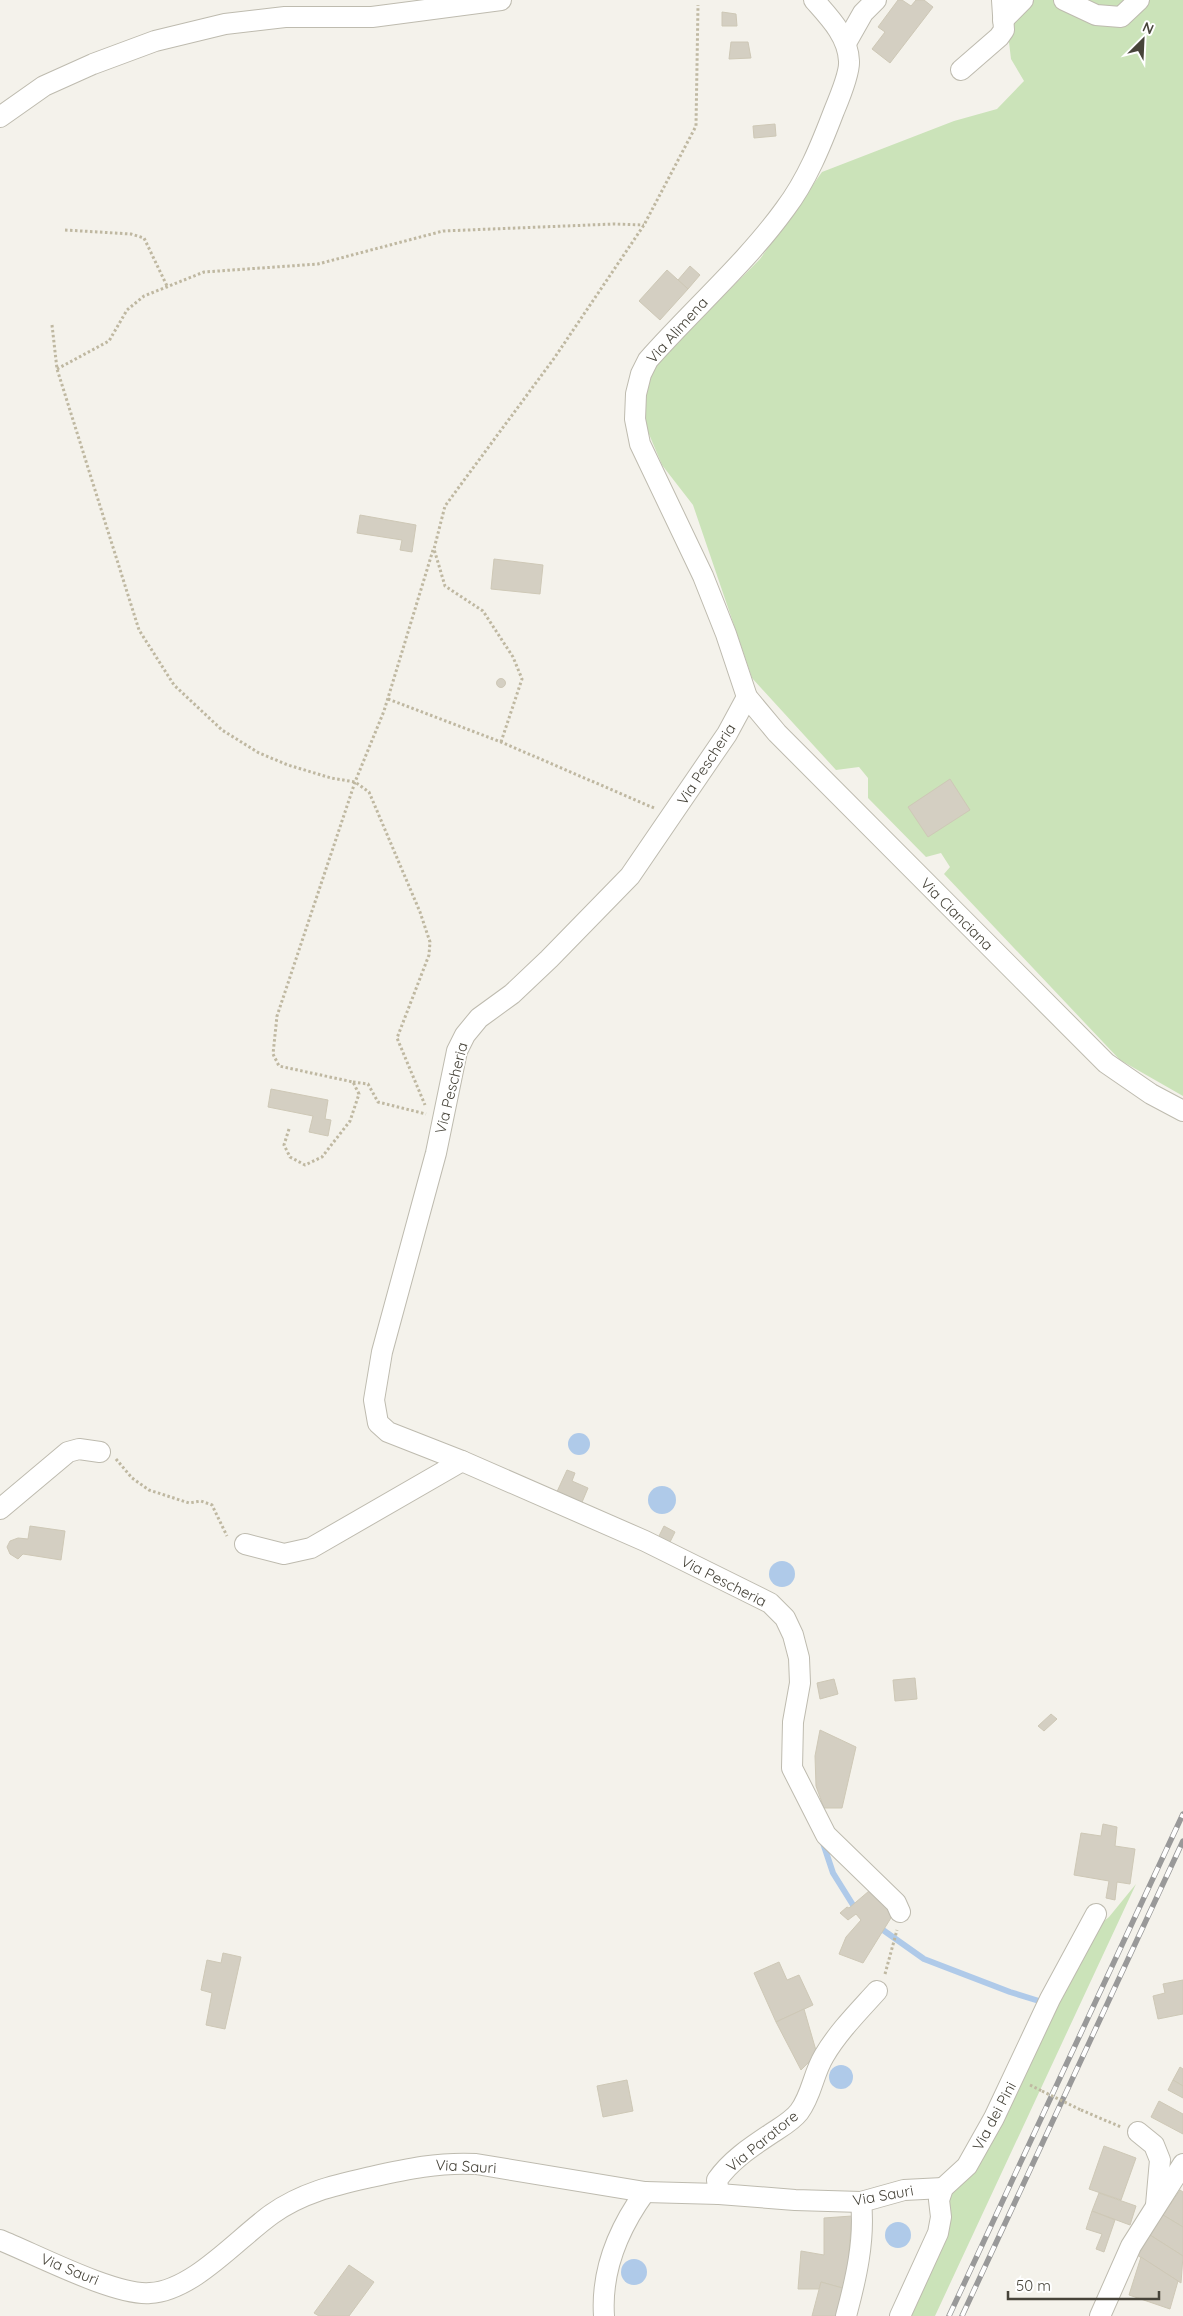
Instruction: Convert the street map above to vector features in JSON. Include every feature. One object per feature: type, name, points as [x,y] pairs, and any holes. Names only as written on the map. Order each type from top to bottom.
[{"type":"street","points":[[0,117],[44,86],[93,64],[155,41],[225,24],[285,17],[372,17],[501,0]]},
{"type":"street","points":[[814,0],[833,22],[846,43],[863,13],[876,0]]},
{"type":"street","points":[[961,70],[999,38],[1004,30],[1003,10],[1023,0]]},
{"type":"street","points":[[1064,0],[1096,15],[1121,17],[1139,0]]},
{"type":"street","name":"Via Alimena","points":[[747,697],[704,576],[640,444],[635,419],[636,394],[641,374],[648,360],[786,209],[823,140],[850,62],[846,43]]},
{"type":"street","name":"Via Pescheria","points":[[747,697],[727,734],[630,876],[549,959],[512,994],[478,1018],[464,1035],[457,1051],[436,1153],[382,1352],[374,1400],[378,1422],[388,1432],[462,1461],[645,1541],[770,1603],[785,1618],[793,1635],[799,1658],[800,1683],[793,1722],[792,1768],[826,1835],[896,1903],[900,1912]]},
{"type":"street","name":"Via Cianciana","points":[[747,697],[777,733],[1106,1064],[1151,1094],[1183,1111]]},
{"type":"street","points":[[0,1508],[68,1452],[79,1449],[100,1452]]},
{"type":"street","points":[[245,1544],[284,1554],[311,1548],[462,1461]]},
{"type":"street","name":"Via dei Pini","points":[[943,2188],[967,2166],[994,2118],[1050,1999],[1096,1914]]},
{"type":"street","name":"Via Paratore","points":[[719,2194],[717,2180],[727,2166],[749,2148],[793,2119],[800,2111],[810,2093],[823,2057],[842,2030],[878,1991]]},
{"type":"street","points":[[1138,2132],[1154,2145],[1160,2160],[1156,2210]]},
{"type":"street","name":"Via Sauri","points":[[0,2240],[97,2281],[134,2292],[150,2294],[169,2289],[197,2274],[272,2214],[300,2196],[325,2188],[426,2165],[450,2162],[476,2164],[644,2192],[719,2194],[795,2200],[861,2202],[904,2190],[943,2188]]},
{"type":"street","points":[[1100,2316],[1131,2246],[1156,2210],[1183,2164]]},
{"type":"street","points":[[900,2316],[938,2233],[941,2217],[939,2200],[943,2188]]},
{"type":"street","points":[[604,2316],[606,2271],[630,2215],[644,2192]]},
{"type":"street","points":[[846,2316],[857,2275],[863,2219],[861,2202]]},
{"type":"path","points":[[52,325],[57,369],[139,630],[174,686],[222,730],[259,753],[288,765],[330,778],[355,782],[369,792],[420,912],[430,942],[429,955],[397,1038],[429,1115],[378,1102],[368,1084],[279,1066],[273,1054],[276,1016],[355,782],[388,699],[446,506],[555,357],[644,225],[696,126],[698,6]]},
{"type":"path","points":[[57,369],[109,341],[127,310],[144,296],[204,272],[318,264],[443,231],[614,224],[644,225]]},
{"type":"path","points":[[65,230],[131,234],[144,238],[168,288]]},
{"type":"path","points":[[434,549],[445,586],[483,611],[513,657],[522,679],[501,742]]},
{"type":"path","points":[[388,699],[501,742],[660,811],[673,813]]},
{"type":"path","points":[[289,1129],[284,1145],[290,1157],[305,1164],[322,1157],[350,1120],[360,1094],[353,1082]]},
{"type":"path","points":[[100,1452],[117,1460],[132,1478],[149,1490],[190,1503],[200,1501],[212,1505],[226,1536],[245,1544]]},
{"type":"path","points":[[878,1991],[884,1976],[900,1912]]},
{"type":"path","points":[[1042,2091],[1110,2124]]},
{"type":"green space","points":[[1004,0],[1183,0],[1183,1096],[1120,1060],[944,874],[950,867],[941,853],[926,857],[868,798],[868,778],[859,767],[836,770],[752,678],[693,505],[662,465],[646,427],[643,407],[646,387],[654,369],[668,352],[760,259],[822,172],[954,121],[997,109],[1024,81],[1011,59]]},
{"type":"green space","points":[[1136,1884],[935,2316],[907,2316],[950,2224],[949,2202],[951,2191],[1092,1931],[1109,1917]]},
{"type":"water","points":[[579,1433],[587,1436],[590,1444],[587,1452],[579,1455],[571,1452],[568,1444],[571,1436]]},
{"type":"water","points":[[662,1486],[672,1490],[676,1500],[672,1510],[662,1514],[652,1510],[648,1500],[652,1490]]},
{"type":"water","points":[[782,1561],[791,1565],[795,1574],[791,1583],[782,1587],[773,1583],[769,1574],[773,1565]]},
{"type":"water","points":[[841,2065],[849,2069],[853,2077],[849,2085],[841,2089],[833,2085],[829,2077],[833,2069]]},
{"type":"water","points":[[898,2222],[907,2226],[911,2235],[907,2244],[898,2248],[889,2244],[885,2235],[889,2226]]},
{"type":"water","points":[[634,2259],[643,2263],[647,2272],[643,2281],[634,2285],[625,2281],[621,2272],[625,2263]]},
{"type":"building","points":[[898,0],[902,0],[911,6],[916,0],[924,0],[933,7],[890,63],[872,49],[885,32],[878,27]]},
{"type":"building","points":[[722,12],[736,14],[737,26],[722,26]]},
{"type":"building","points":[[731,42],[748,42],[751,58],[729,59]]},
{"type":"building","points":[[775,124],[776,136],[754,138],[753,126]]},
{"type":"building","points":[[690,266],[700,275],[688,289],[678,280]]},
{"type":"building","points":[[667,270],[688,289],[660,320],[639,301]]},
{"type":"building","points":[[360,515],[416,525],[412,552],[400,550],[402,540],[357,533]]},
{"type":"building","points":[[494,559],[543,565],[540,594],[491,589]]},
{"type":"building","points":[[501,678],[506,683],[501,688],[496,683]]},
{"type":"building","points":[[950,779],[970,810],[928,837],[908,807]]},
{"type":"building","points":[[271,1089],[328,1100],[325,1119],[331,1120],[328,1136],[309,1132],[313,1116],[268,1107]]},
{"type":"building","points":[[567,1470],[575,1473],[572,1481],[588,1488],[580,1507],[555,1496]]},
{"type":"building","points":[[30,1526],[65,1531],[61,1560],[23,1554],[18,1559],[10,1554],[7,1547],[10,1541],[18,1538],[28,1539]]},
{"type":"building","points":[[664,1526],[675,1532],[667,1548],[656,1542]]},
{"type":"building","points":[[915,1678],[917,1699],[895,1701],[893,1680]]},
{"type":"building","points":[[834,1679],[838,1694],[820,1699],[817,1683]]},
{"type":"building","points":[[1051,1714],[1057,1719],[1044,1731],[1038,1726]]},
{"type":"building","points":[[820,1730],[856,1747],[842,1808],[824,1808],[816,1786],[815,1756]]},
{"type":"building","points":[[1103,1824],[1117,1827],[1115,1846],[1135,1849],[1130,1884],[1117,1882],[1115,1900],[1106,1898],[1109,1881],[1074,1875],[1081,1833],[1101,1836]]},
{"type":"building","points":[[869,1891],[894,1913],[863,1963],[839,1954],[846,1937],[861,1920],[856,1914],[848,1920],[840,1913]]},
{"type":"building","points":[[223,1953],[241,1957],[225,2029],[206,2025],[212,1993],[201,1990],[207,1960],[221,1963]]},
{"type":"building","points":[[779,1962],[787,1980],[799,1975],[813,2005],[776,2022],[754,1973]]},
{"type":"building","points":[[1183,1980],[1183,2014],[1158,2019],[1153,1996],[1165,1993],[1163,1984]]},
{"type":"building","points":[[804,2009],[817,2054],[801,2070],[776,2022]]},
{"type":"building","points":[[1180,2067],[1183,2069],[1183,2086],[1173,2080]]},
{"type":"building","points":[[627,2080],[633,2111],[603,2117],[597,2086]]},
{"type":"building","points":[[1173,2080],[1183,2086],[1183,2098],[1168,2090]]},
{"type":"building","points":[[1159,2101],[1183,2114],[1183,2134],[1151,2117]]},
{"type":"building","points":[[1104,2146],[1136,2158],[1121,2200],[1089,2189]]},
{"type":"building","points":[[1180,2190],[1183,2192],[1183,2227],[1163,2215]]},
{"type":"building","points":[[1099,2193],[1136,2206],[1130,2225],[1092,2211]]},
{"type":"building","points":[[1092,2211],[1115,2220],[1104,2252],[1096,2249],[1102,2234],[1086,2229]]},
{"type":"building","points":[[1163,2215],[1183,2227],[1183,2256],[1150,2235]]},
{"type":"building","points":[[852,2216],[846,2289],[821,2282],[819,2289],[798,2289],[801,2251],[824,2255],[824,2218]]},
{"type":"building","points":[[1150,2235],[1183,2256],[1181,2283],[1137,2255]]},
{"type":"building","points":[[1141,2257],[1178,2281],[1170,2309],[1129,2295]]},
{"type":"building","points":[[349,2265],[374,2282],[349,2316],[319,2316],[314,2313]]},
{"type":"building","points":[[821,2282],[846,2289],[839,2316],[812,2316]]},
{"type":"waterway","points":[[822,1840],[833,1873],[853,1905]]},
{"type":"waterway","points":[[883,1930],[924,1959],[1039,2001]]},
{"type":"railway","points":[[949,2316],[1183,1814]]},
{"type":"railway","points":[[962,2316],[1183,1841]]}]
